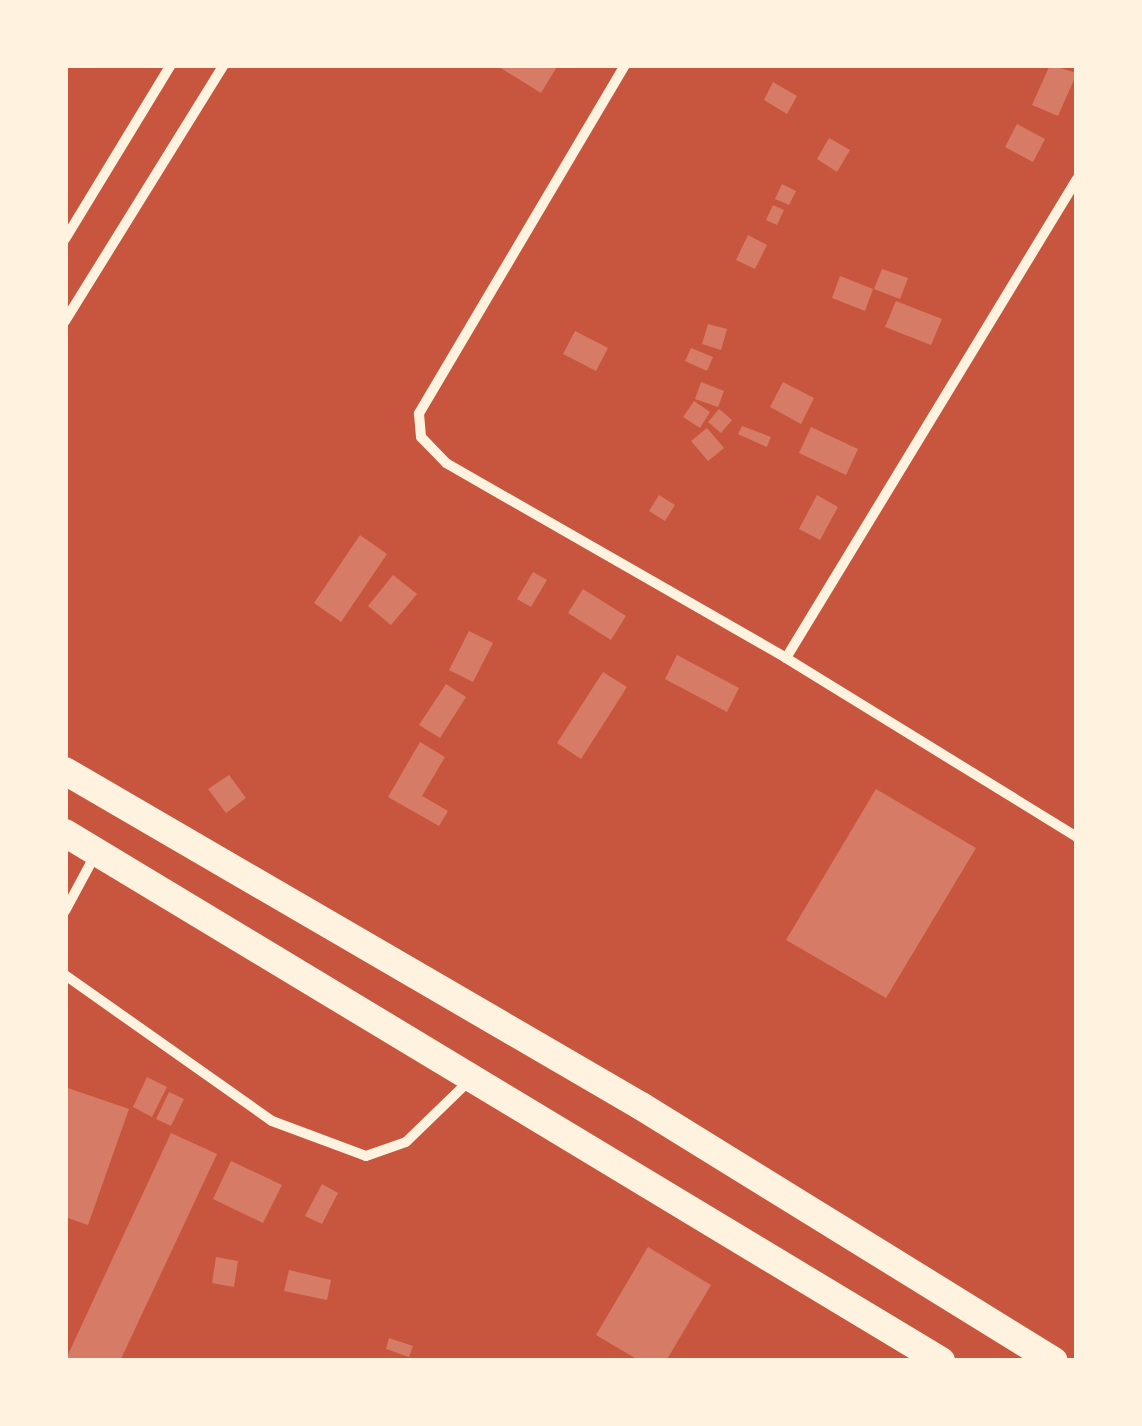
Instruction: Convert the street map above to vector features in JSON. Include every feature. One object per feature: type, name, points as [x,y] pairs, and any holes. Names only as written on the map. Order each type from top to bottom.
[{"type":"highway","points":[[65,771],[641,1106],[1054,1361]]},
{"type":"highway","points":[[65,832],[941,1361]]},
{"type":"street","points":[[65,239],[171,65]]},
{"type":"street","points":[[65,322],[224,65]]},
{"type":"street","points":[[625,65],[418,414],[421,437],[446,463],[786,658],[1077,837]]},
{"type":"street","points":[[786,658],[1077,179]]},
{"type":"street","points":[[65,911],[98,852]]},
{"type":"street","points":[[65,975],[272,1121],[366,1156],[406,1142],[472,1078]]},
{"type":"building","points":[[496,65],[558,65],[541,93]]},
{"type":"building","points":[[1050,65],[1077,73],[1058,116],[1032,105]]},
{"type":"building","points":[[773,82],[797,96],[787,114],[764,100]]},
{"type":"building","points":[[1017,124],[1045,139],[1033,162],[1005,147]]},
{"type":"building","points":[[829,138],[850,150],[837,172],[817,159]]},
{"type":"building","points":[[782,184],[796,191],[789,205],[775,199]]},
{"type":"building","points":[[773,205],[784,210],[777,225],[766,220]]},
{"type":"building","points":[[748,235],[767,245],[755,269],[736,260]]},
{"type":"building","points":[[882,269],[908,278],[900,299],[874,289]]},
{"type":"building","points":[[840,276],[873,289],[865,311],[832,298]]},
{"type":"building","points":[[896,301],[942,319],[931,345],[885,327]]},
{"type":"building","points":[[708,324],[727,329],[721,350],[702,344]]},
{"type":"building","points":[[575,331],[608,348],[596,371],[563,354]]},
{"type":"building","points":[[691,348],[713,357],[707,371],[685,361]]},
{"type":"building","points":[[701,382],[724,391],[718,407],[695,399]]},
{"type":"building","points":[[783,382],[814,398],[801,424],[770,407]]},
{"type":"building","points":[[694,401],[710,412],[700,428],[683,417]]},
{"type":"building","points":[[719,409],[732,420],[721,433],[708,422]]},
{"type":"building","points":[[742,426],[771,437],[767,447],[738,434]]},
{"type":"building","points":[[811,427],[858,449],[846,475],[799,453]]},
{"type":"building","points":[[707,428],[724,448],[708,461],[691,441]]},
{"type":"building","points":[[659,495],[675,505],[665,521],[649,511]]},
{"type":"building","points":[[817,495],[838,507],[820,540],[799,529]]},
{"type":"building","points":[[360,535],[387,554],[341,622],[314,603]]},
{"type":"building","points":[[533,572],[547,580],[531,607],[517,599]]},
{"type":"building","points":[[393,575],[417,594],[391,625],[368,606]]},
{"type":"building","points":[[583,589],[626,616],[611,640],[568,613]]},
{"type":"building","points":[[469,631],[493,643],[473,682],[449,670]]},
{"type":"building","points":[[677,655],[739,688],[727,712],[665,679]]},
{"type":"building","points":[[603,672],[627,687],[581,759],[557,743]]},
{"type":"building","points":[[446,684],[466,697],[440,738],[419,725]]},
{"type":"building","points":[[420,742],[445,757],[422,796],[448,811],[439,826],[388,797]]},
{"type":"building","points":[[229,775],[246,798],[226,813],[208,789]]},
{"type":"building","points":[[876,789],[976,848],[886,998],[786,940]]},
{"type":"building","points":[[147,1077],[167,1087],[152,1117],[133,1107]]},
{"type":"building","points":[[65,1087],[129,1109],[88,1225],[65,1217]]},
{"type":"building","points":[[169,1092],[184,1099],[171,1126],[156,1119]]},
{"type":"building","points":[[171,1133],[217,1154],[120,1361],[65,1361]]},
{"type":"building","points":[[231,1161],[282,1185],[263,1223],[213,1199]]},
{"type":"building","points":[[322,1184],[338,1193],[322,1224],[305,1216]]},
{"type":"building","points":[[648,1247],[711,1285],[666,1361],[640,1361],[596,1335]]},
{"type":"building","points":[[216,1257],[238,1261],[234,1287],[212,1283]]},
{"type":"building","points":[[289,1270],[331,1280],[327,1300],[284,1291]]},
{"type":"building","points":[[389,1338],[413,1346],[409,1357],[386,1349]]}]
